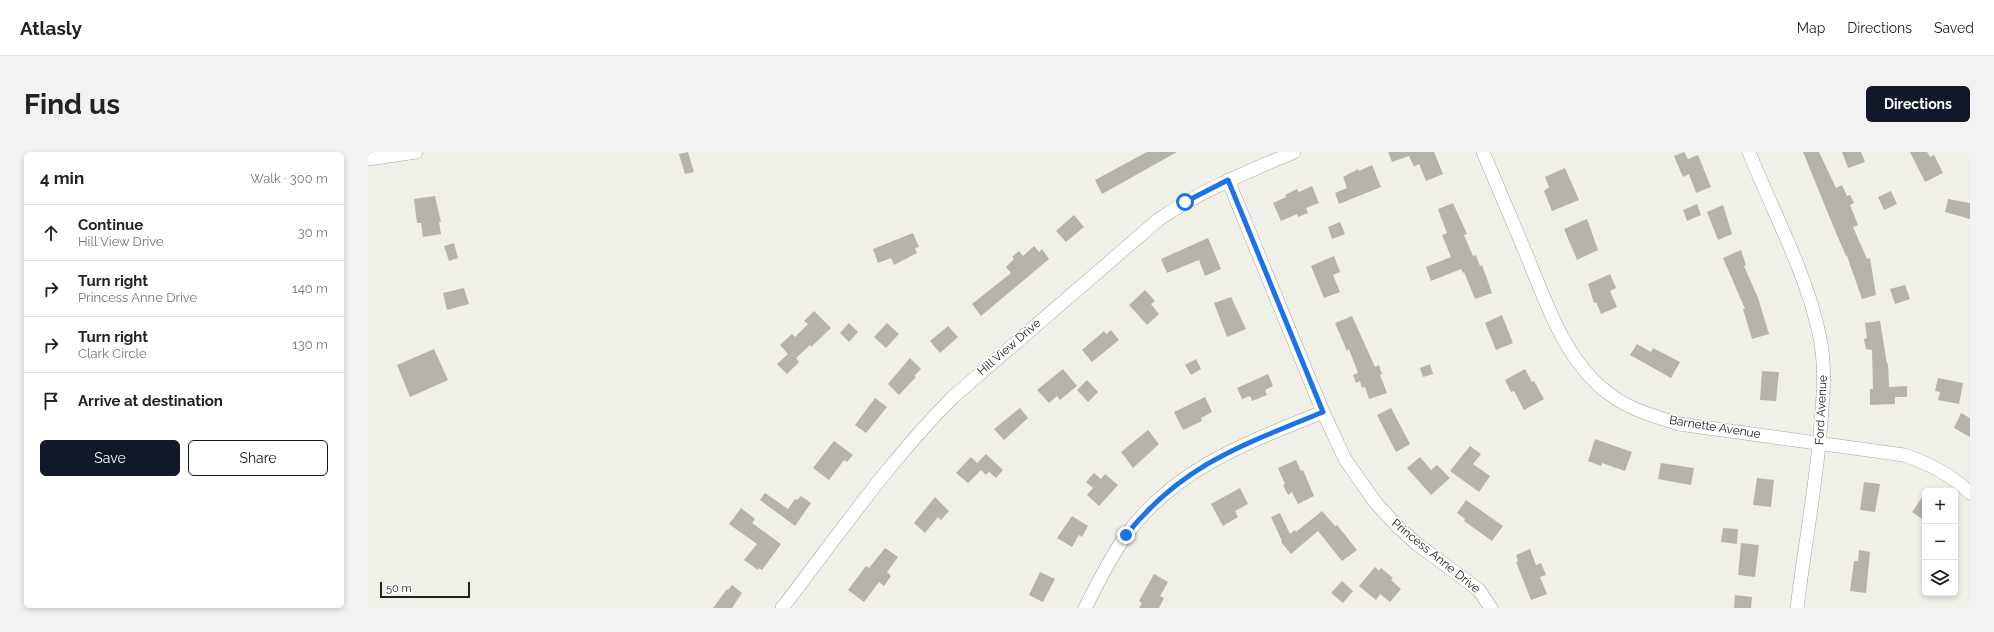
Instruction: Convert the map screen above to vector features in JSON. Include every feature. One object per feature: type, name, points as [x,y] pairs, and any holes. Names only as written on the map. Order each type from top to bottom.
[{"type":"street","points":[[368,159],[416,152]]},
{"type":"street","name":"Hill View Drive","points":[[782,608],[898,458],[927,423],[953,396],[1158,220],[1185,202],[1228,180],[1294,152]]},
{"type":"street","name":"Barnette Avenue","points":[[1483,152],[1555,324],[1579,362],[1595,381],[1614,398],[1655,417],[1679,424],[1885,452],[1927,463],[1956,480],[1970,493]]},
{"type":"street","name":"Ford Avenue","points":[[1749,152],[1800,274],[1819,330],[1823,360],[1824,390],[1819,443],[1798,608]]},
{"type":"street","name":"Princess Anne Drive","points":[[1228,180],[1323,412],[1345,459],[1375,502],[1417,544],[1479,590],[1491,608]]},
{"type":"street","points":[[1085,608],[1109,562],[1126,535],[1154,502],[1176,484],[1220,456],[1323,412]]},
{"type":"building","points":[[688,152],[694,172],[685,174],[679,154]]},
{"type":"building","points":[[1147,152],[1177,152],[1102,194],[1095,180]]},
{"type":"building","points":[[1388,152],[1434,152],[1443,174],[1426,181],[1419,164],[1414,167],[1409,156],[1392,162]]},
{"type":"building","points":[[1684,152],[1688,159],[1698,155],[1711,187],[1696,193],[1689,174],[1683,177],[1674,156]]},
{"type":"building","points":[[1803,152],[1819,152],[1836,188],[1842,185],[1847,196],[1850,195],[1854,203],[1850,205],[1858,225],[1853,227],[1867,259],[1870,258],[1876,295],[1862,299],[1847,256]]},
{"type":"building","points":[[1842,152],[1861,152],[1865,162],[1848,168]]},
{"type":"building","points":[[1910,152],[1927,152],[1930,157],[1934,155],[1943,173],[1925,182]]},
{"type":"building","points":[[1372,165],[1381,187],[1339,204],[1335,193],[1347,188],[1343,177],[1358,169],[1359,171]]},
{"type":"building","points":[[1565,168],[1579,200],[1552,211],[1544,191],[1549,187],[1545,177]]},
{"type":"building","points":[[1312,186],[1319,203],[1306,208],[1308,213],[1298,217],[1297,214],[1281,221],[1273,203],[1286,197],[1285,195],[1297,189],[1299,192]]},
{"type":"building","points":[[1891,191],[1897,204],[1884,210],[1878,197]]},
{"type":"building","points":[[435,196],[441,222],[439,222],[441,234],[423,237],[421,223],[417,223],[414,199]]},
{"type":"building","points":[[1948,199],[1970,203],[1970,219],[1945,212]]},
{"type":"building","points":[[1453,203],[1467,234],[1464,235],[1473,256],[1476,255],[1480,266],[1482,265],[1492,293],[1475,299],[1464,272],[1463,273],[1461,269],[1431,281],[1426,267],[1451,257],[1442,235],[1447,233],[1438,209]]},
{"type":"building","points":[[1697,204],[1701,215],[1687,221],[1683,210]]},
{"type":"building","points":[[1723,205],[1732,234],[1718,240],[1707,212]]},
{"type":"building","points":[[1074,215],[1084,227],[1066,242],[1056,231]]},
{"type":"building","points":[[1587,219],[1598,250],[1577,260],[1564,229]]},
{"type":"building","points":[[1340,222],[1345,234],[1332,239],[1328,227]]},
{"type":"building","points":[[913,233],[919,247],[915,248],[917,253],[894,265],[891,258],[878,263],[873,249]]},
{"type":"building","points":[[1208,238],[1221,269],[1205,276],[1199,260],[1167,273],[1161,259]]},
{"type":"building","points":[[454,243],[458,258],[449,261],[444,246]]},
{"type":"building","points":[[1034,246],[1039,252],[1042,249],[1049,259],[981,316],[972,304],[1011,273],[1006,267],[1014,259],[1012,257],[1019,251],[1023,256]]},
{"type":"building","points":[[1741,250],[1746,265],[1744,266],[1758,298],[1769,334],[1752,339],[1743,309],[1745,309],[1723,258]]},
{"type":"building","points":[[1334,256],[1340,272],[1333,275],[1340,292],[1324,298],[1311,266]]},
{"type":"building","points":[[1610,274],[1616,288],[1610,291],[1617,307],[1601,314],[1596,302],[1594,303],[1588,284]]},
{"type":"building","points":[[1905,285],[1910,299],[1895,304],[1890,289]]},
{"type":"building","points":[[464,288],[469,304],[447,310],[443,293]]},
{"type":"building","points":[[1145,290],[1155,301],[1151,304],[1159,314],[1147,325],[1129,305]]},
{"type":"building","points":[[1231,297],[1246,329],[1227,337],[1214,303]]},
{"type":"building","points":[[814,311],[831,328],[811,347],[810,345],[796,358],[799,362],[787,374],[777,364],[788,354],[780,345],[792,334],[795,337],[808,324],[804,321]]},
{"type":"building","points":[[1502,315],[1513,343],[1496,350],[1485,323]]},
{"type":"building","points":[[1352,316],[1375,367],[1379,365],[1382,374],[1380,375],[1387,393],[1369,399],[1365,387],[1362,388],[1360,381],[1356,383],[1353,375],[1358,373],[1349,349],[1347,351],[1335,323]]},
{"type":"building","points":[[1880,321],[1887,364],[1888,363],[1889,387],[1907,386],[1907,397],[1895,397],[1895,404],[1870,405],[1870,389],[1873,389],[1872,350],[1866,349],[1864,339],[1867,338],[1865,323]]},
{"type":"building","points":[[849,323],[858,332],[849,342],[840,333]]},
{"type":"building","points":[[887,323],[899,334],[886,348],[874,337]]},
{"type":"building","points":[[948,326],[958,337],[940,353],[930,341]]},
{"type":"building","points":[[1111,330],[1119,340],[1092,362],[1082,350],[1104,331],[1106,334]]},
{"type":"building","points":[[1637,344],[1651,352],[1653,348],[1680,362],[1671,378],[1630,355]]},
{"type":"building","points":[[434,349],[448,380],[410,397],[397,365]]},
{"type":"building","points":[[910,358],[921,369],[914,376],[916,377],[899,395],[888,384]]},
{"type":"building","points":[[1196,359],[1201,369],[1191,375],[1185,365]]},
{"type":"building","points":[[1430,364],[1433,374],[1423,377],[1420,368]]},
{"type":"building","points":[[1063,369],[1077,386],[1060,400],[1057,396],[1049,403],[1037,390]]},
{"type":"building","points":[[1525,369],[1544,399],[1524,410],[1514,391],[1511,392],[1505,380]]},
{"type":"building","points":[[1762,371],[1779,372],[1776,401],[1760,400]]},
{"type":"building","points":[[1268,374],[1273,386],[1265,390],[1267,395],[1252,401],[1250,396],[1242,399],[1237,388]]},
{"type":"building","points":[[1938,378],[1963,383],[1959,404],[1938,400],[1940,392],[1935,391]]},
{"type":"building","points":[[1087,380],[1098,392],[1088,402],[1077,390]]},
{"type":"building","points":[[1205,397],[1212,412],[1201,418],[1202,421],[1183,430],[1174,412]]},
{"type":"building","points":[[875,398],[887,407],[866,433],[855,425]]},
{"type":"building","points":[[1020,408],[1028,418],[1004,440],[994,429]]},
{"type":"building","points":[[1391,408],[1410,444],[1396,452],[1377,415]]},
{"type":"building","points":[[1961,413],[1970,418],[1970,437],[1954,428]]},
{"type":"building","points":[[1148,430],[1159,444],[1133,468],[1121,452]]},
{"type":"building","points":[[1595,439],[1632,452],[1625,471],[1602,463],[1601,466],[1588,461]]},
{"type":"building","points":[[834,441],[853,455],[847,462],[844,460],[829,480],[813,468]]},
{"type":"building","points":[[1470,446],[1481,454],[1473,464],[1490,476],[1479,492],[1450,471]]},
{"type":"building","points":[[986,454],[1003,470],[996,478],[989,472],[986,475],[981,470],[968,483],[956,473],[971,457],[977,463]]},
{"type":"building","points":[[1420,457],[1431,470],[1437,465],[1450,478],[1431,495],[1407,468]]},
{"type":"building","points":[[1296,460],[1301,471],[1303,470],[1314,496],[1298,504],[1292,492],[1288,495],[1283,485],[1285,484],[1278,468]]},
{"type":"building","points":[[1661,463],[1694,468],[1691,485],[1658,479]]},
{"type":"building","points":[[1094,473],[1101,479],[1105,474],[1118,485],[1099,506],[1087,495],[1093,488],[1086,482]]},
{"type":"building","points":[[1757,478],[1774,480],[1771,507],[1753,505]]},
{"type":"building","points":[[1864,482],[1880,484],[1875,512],[1860,510]]},
{"type":"building","points":[[1240,488],[1248,504],[1235,511],[1238,517],[1223,526],[1211,504]]},
{"type":"building","points":[[765,493],[788,509],[795,499],[797,500],[801,496],[811,503],[795,526],[760,500]]},
{"type":"building","points":[[935,497],[949,511],[941,520],[938,517],[925,533],[914,523]]},
{"type":"building","points":[[1922,497],[1922,519],[1912,512]]},
{"type":"building","points":[[1466,500],[1503,526],[1492,541],[1464,521],[1465,519],[1457,513]]},
{"type":"building","points":[[741,508],[755,519],[752,523],[781,544],[762,570],[759,568],[758,570],[744,560],[757,544],[729,524]]},
{"type":"building","points":[[1322,511],[1335,526],[1337,525],[1357,550],[1342,561],[1318,531],[1291,554],[1281,542],[1282,541],[1271,517],[1280,513],[1290,534],[1295,530],[1296,532]]},
{"type":"building","points":[[1072,516],[1088,526],[1082,537],[1079,535],[1072,547],[1057,538]]},
{"type":"building","points":[[1723,528],[1738,529],[1737,544],[1721,542]]},
{"type":"building","points":[[1741,543],[1759,545],[1755,577],[1738,575]]},
{"type":"building","points":[[885,548],[898,557],[887,572],[891,576],[884,586],[879,582],[864,602],[848,590],[866,566],[869,568]]},
{"type":"building","points":[[1530,549],[1536,565],[1541,563],[1546,575],[1540,577],[1547,594],[1531,600],[1516,562],[1518,561],[1516,555]]},
{"type":"building","points":[[1859,550],[1870,552],[1866,593],[1850,591],[1854,561],[1858,561]]},
{"type":"building","points":[[1375,567],[1379,571],[1381,568],[1393,578],[1391,580],[1401,589],[1390,602],[1380,594],[1376,600],[1359,586]]},
{"type":"building","points":[[1040,572],[1055,579],[1043,602],[1029,595]]},
{"type":"building","points":[[1154,574],[1168,582],[1160,596],[1164,598],[1159,608],[1139,608],[1142,603],[1139,601]]},
{"type":"building","points":[[1342,581],[1353,591],[1343,603],[1331,593]]},
{"type":"building","points":[[732,585],[742,593],[732,608],[713,608],[727,589],[728,590]]},
{"type":"building","points":[[1735,595],[1752,597],[1751,608],[1734,608]]},
{"type":"route","points":[[1126,535],[1154,502],[1200,467],[1240,446],[1323,412],[1228,180],[1213,186],[1185,202]]}]
